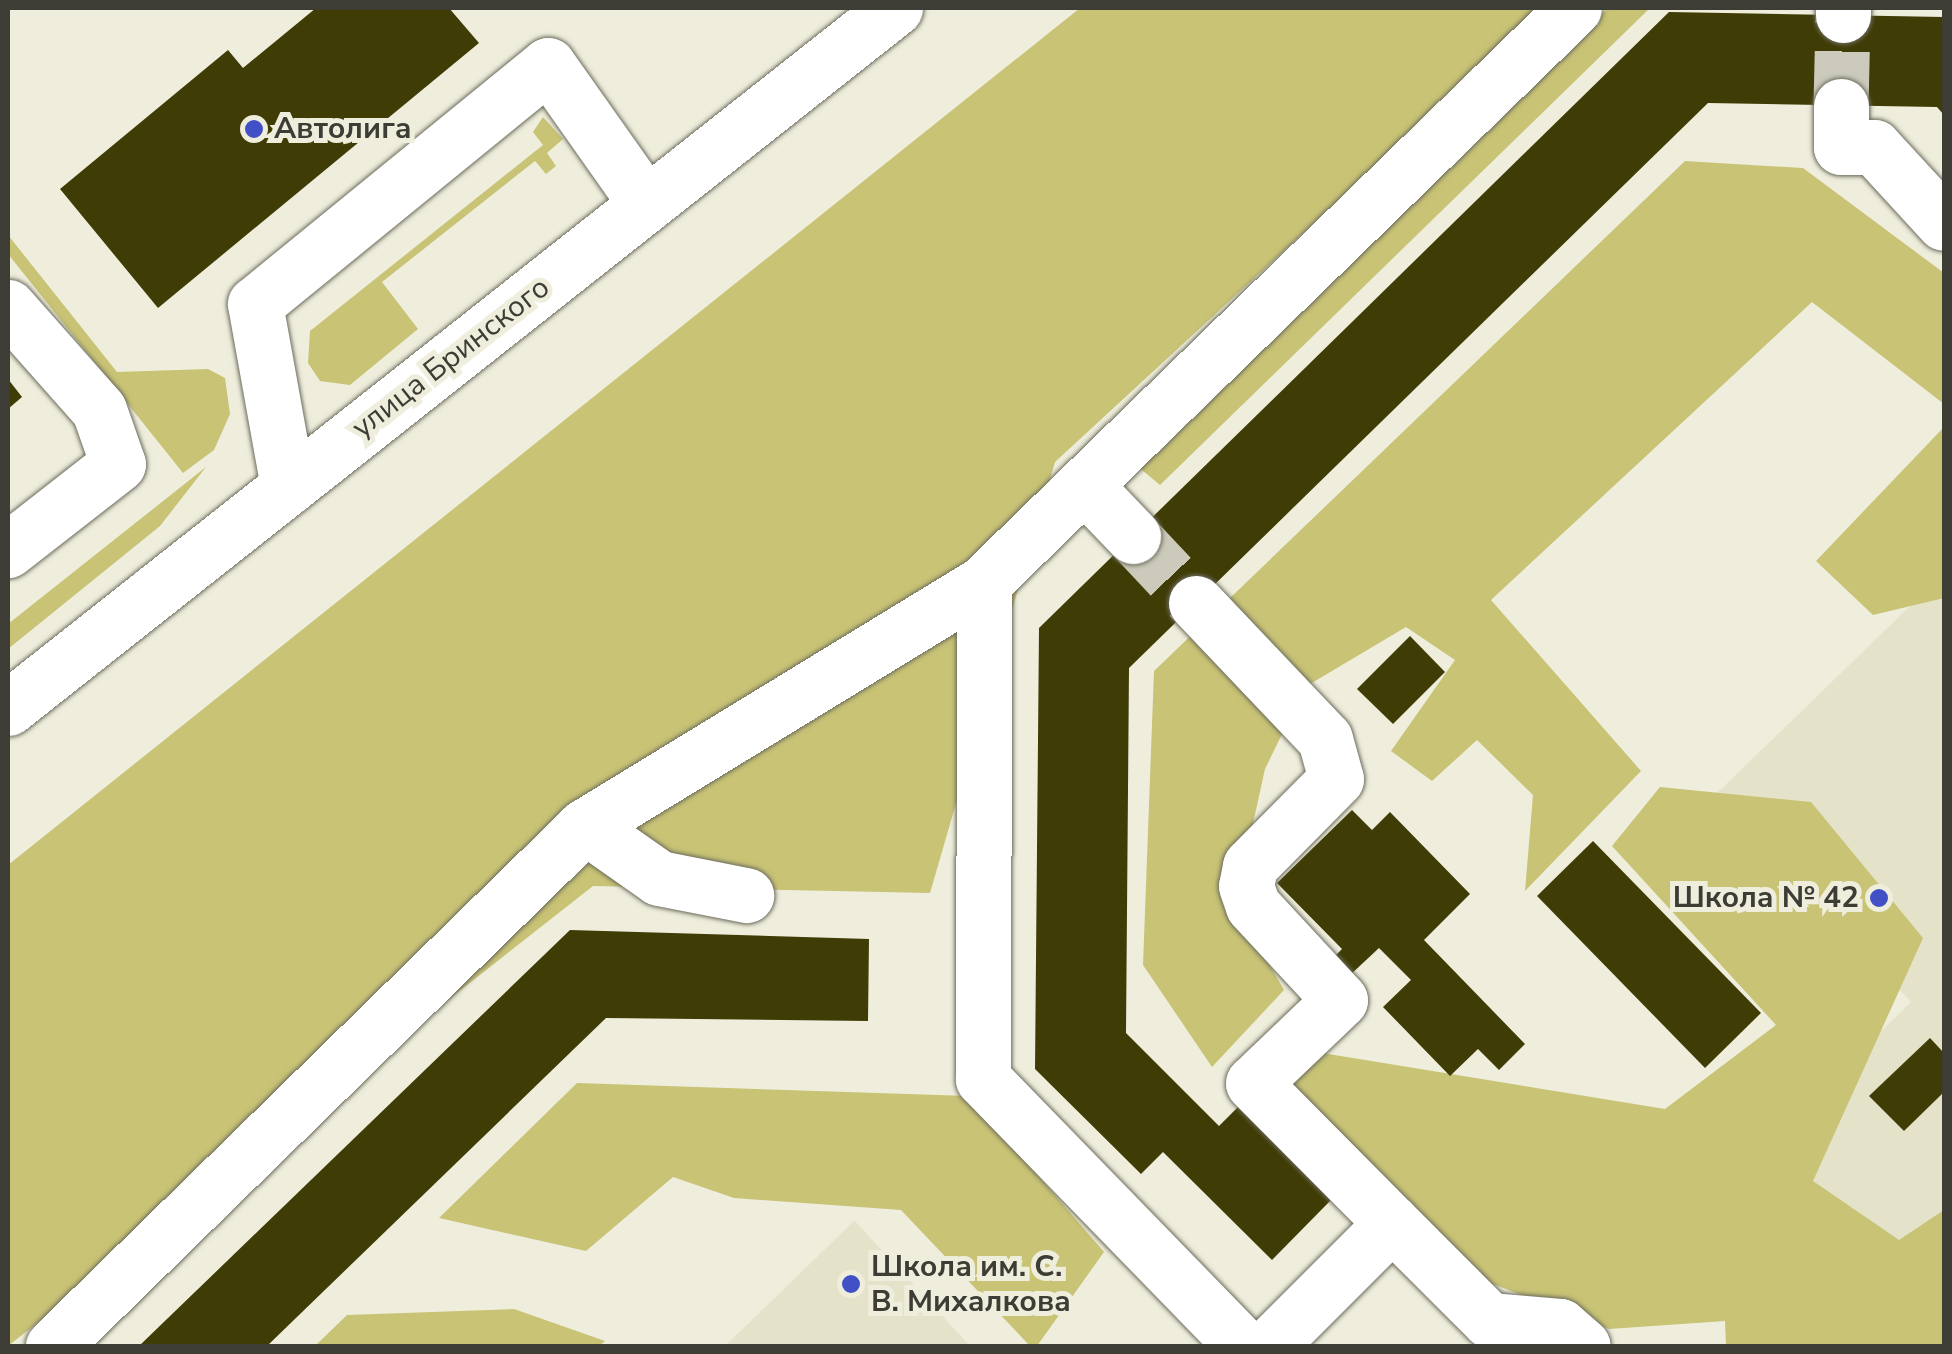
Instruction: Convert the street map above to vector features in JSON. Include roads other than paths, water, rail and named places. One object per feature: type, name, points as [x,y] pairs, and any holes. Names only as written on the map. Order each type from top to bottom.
[{"type":"main road","name":"улица Бринского","points":[[8,708],[895,8]]},
{"type":"main road","points":[[53,1346],[586,826],[984,582],[1086,487],[1574,8]]},
{"type":"main road","points":[[288,487],[255,304],[548,65],[646,204]]},
{"type":"main road","points":[[1841,106],[1842,147],[1874,147],[1944,223]]},
{"type":"main road","points":[[8,307],[99,410],[118,464],[8,550]]},
{"type":"main road","points":[[1086,487],[1133,536]]},
{"type":"main road","points":[[984,582],[983,1079],[1242,1346]]},
{"type":"main road","points":[[1196,602],[1325,739],[1336,779],[1250,866],[1246,886],[1253,906],[1340,1000],[1253,1084],[1490,1320],[1560,1326],[1583,1346]]},
{"type":"main road","points":[[586,826],[660,878],[746,896]]},
{"type":"main road","points":[[1268,1346],[1392,1223]]},
{"type":"tunnel","points":[[1841,106],[1843,15]]},
{"type":"tunnel","points":[[1133,536],[1196,603]]},
{"type":"place","name":"Автолига","points":[[254,129]]},
{"type":"place","name":"Школа № 42","points":[[1879,898]]},
{"type":"place","name":"Школа им. С. В. Михалкова","points":[[851,1284]]}]
